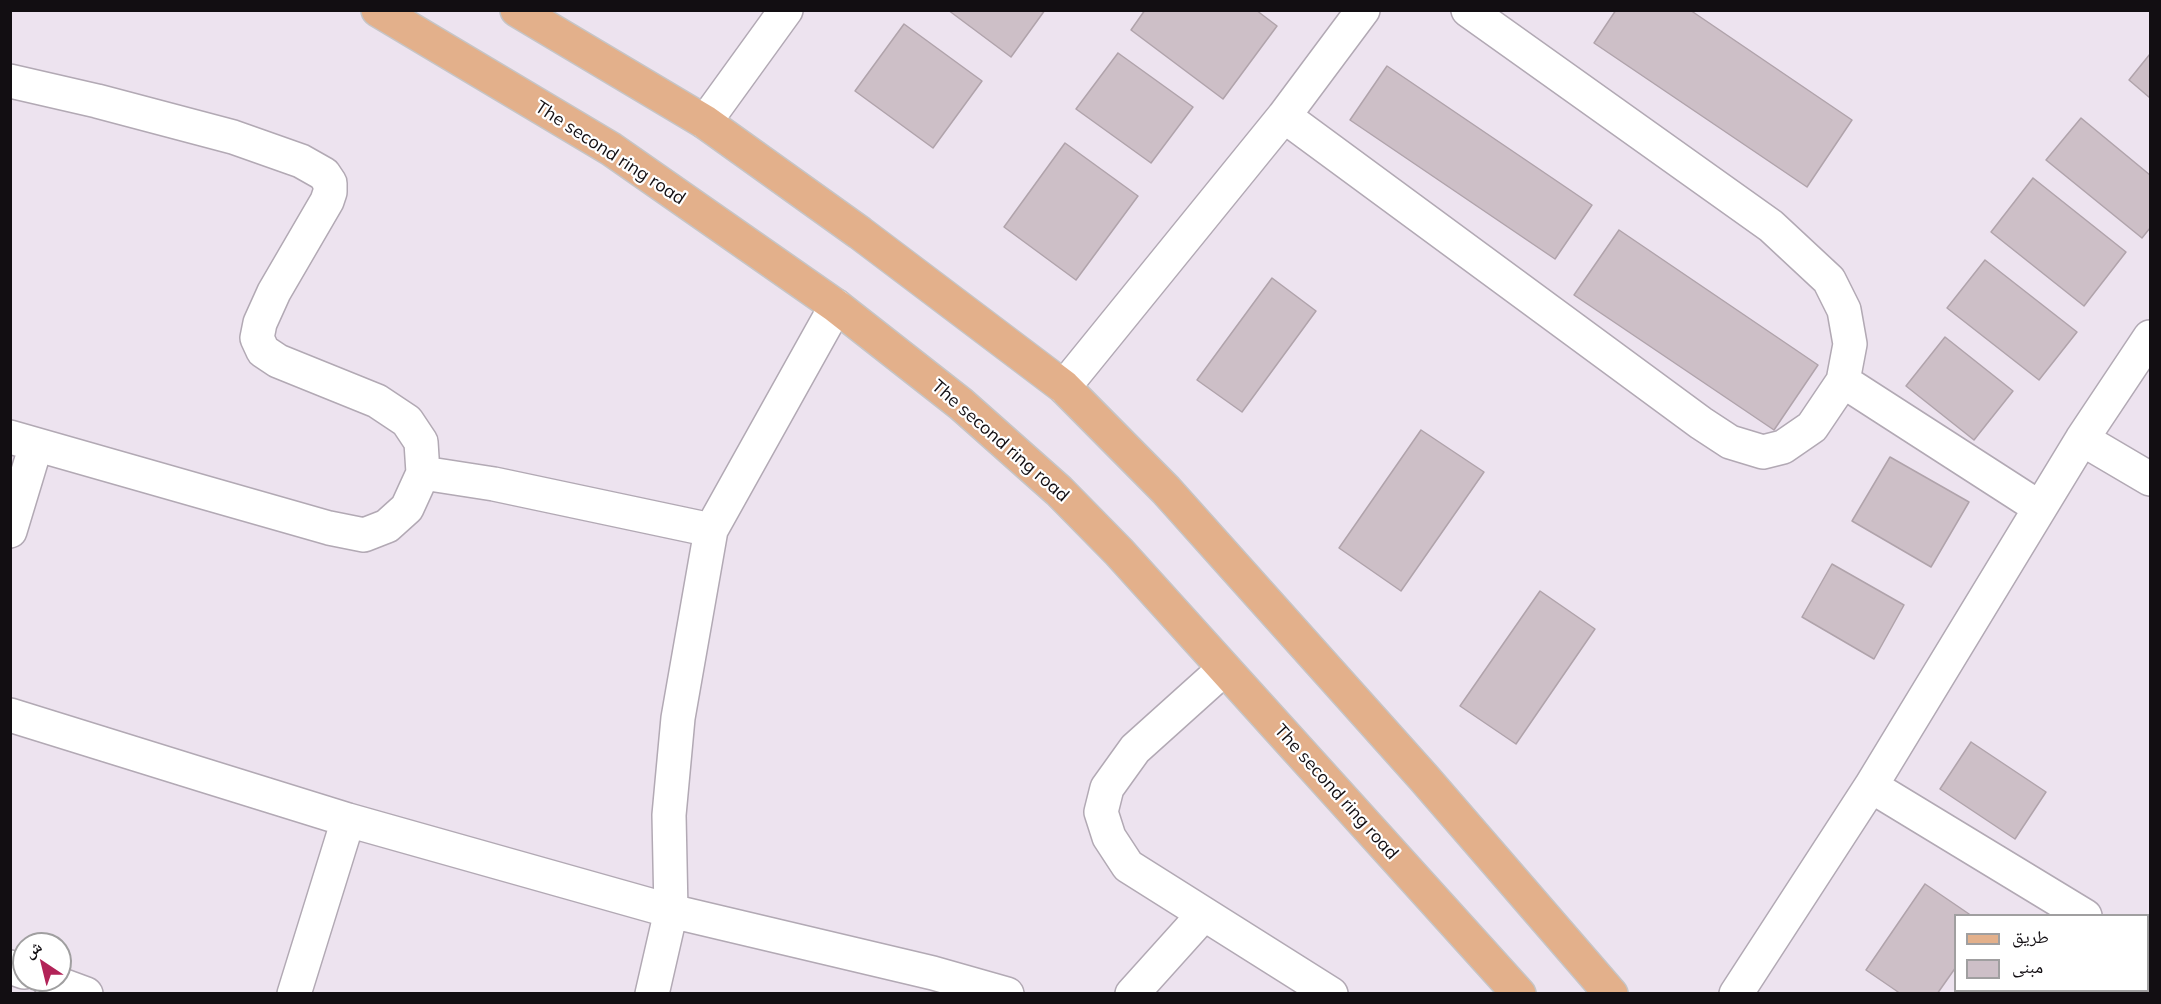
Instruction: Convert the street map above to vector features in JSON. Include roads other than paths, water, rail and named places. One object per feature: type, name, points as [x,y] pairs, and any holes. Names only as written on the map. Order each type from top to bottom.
[{"type":"main road","name":"The second ring road","points":[[378,10],[611,149],[836,306],[961,404],[1059,491],[1119,552],[1507,990]]},
{"type":"main road","points":[[517,10],[705,122],[860,233],[1064,387],[1166,490],[1424,778],[1611,993]]},
{"type":"street","points":[[705,122],[786,10]]},
{"type":"street","points":[[1064,387],[1284,116],[1363,10]]},
{"type":"street","points":[[1284,116],[1730,442],[1762,452],[1783,447],[1812,427],[1843,381],[1851,344],[1844,310],[1829,280],[1771,226],[1468,10]]},
{"type":"street","points":[[10,81],[97,101],[232,137],[301,161],[324,174],[330,183],[327,201],[274,292],[260,323],[257,338],[263,351],[278,361],[378,401],[407,421],[421,442],[423,473],[407,508],[387,526],[364,535],[329,528],[23,441],[10,531]]},
{"type":"street","points":[[652,993],[671,911],[669,815],[678,718],[711,530],[836,306]]},
{"type":"street","points":[[1736,993],[1871,786],[2082,439],[2151,337]]},
{"type":"street","points":[[1843,381],[2040,508]]},
{"type":"street","points":[[2082,439],[2151,479]]},
{"type":"street","points":[[423,473],[505,486],[711,530]]},
{"type":"street","points":[[1224,669],[1135,749],[1107,788],[1101,812],[1109,837],[1128,866],[1332,993]]},
{"type":"street","points":[[10,714],[348,820],[671,911],[931,983],[1006,993]]},
{"type":"street","points":[[1871,786],[2083,914]]},
{"type":"street","points":[[294,993],[348,820]]},
{"type":"street","points":[[1131,993],[1204,914]]}]
